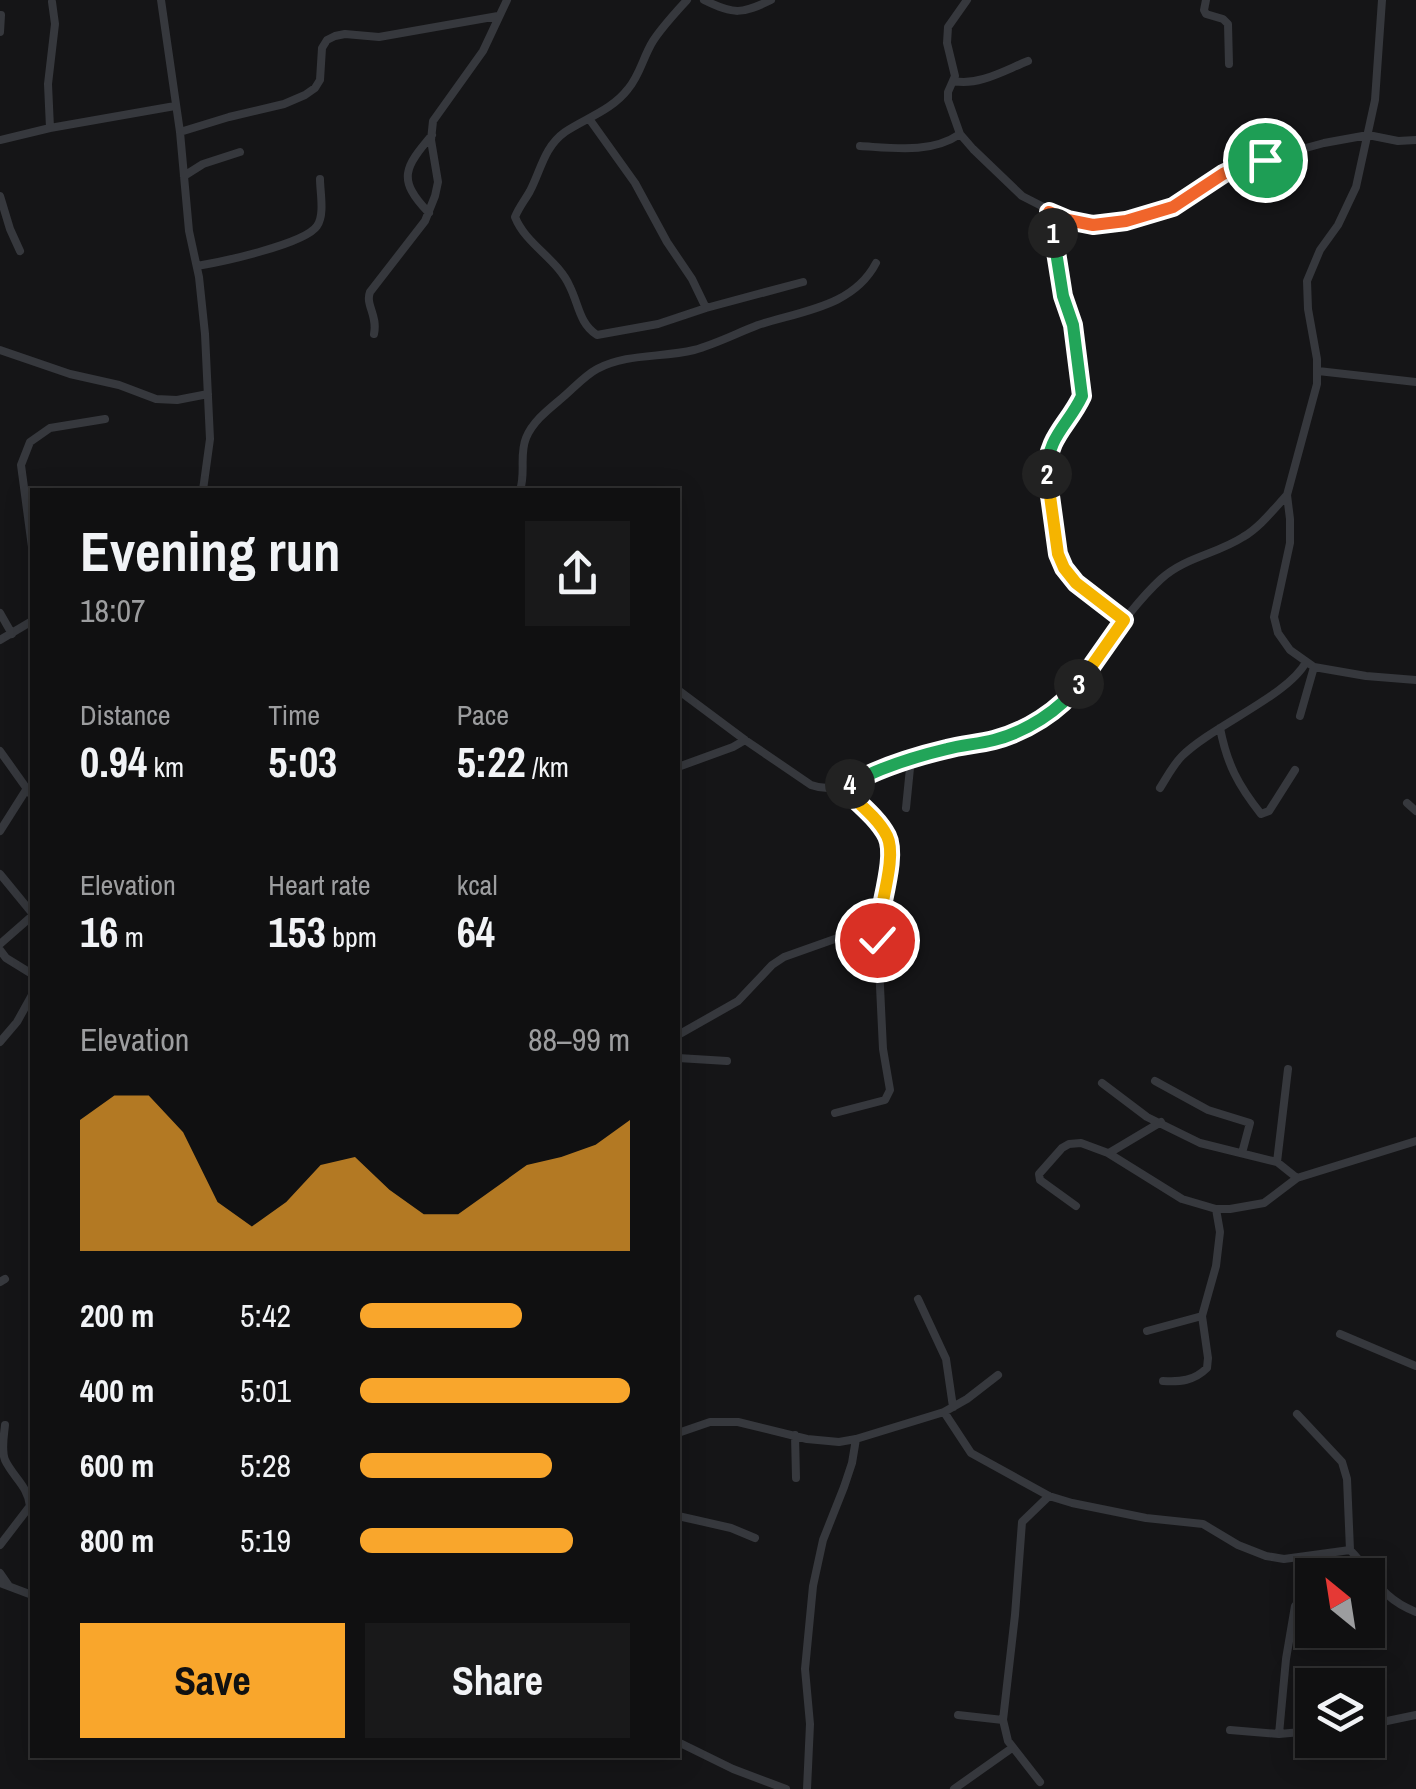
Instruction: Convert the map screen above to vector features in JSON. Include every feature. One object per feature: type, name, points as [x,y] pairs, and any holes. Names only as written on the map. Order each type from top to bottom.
[{"type":"street","points":[[161,0],[203,315],[210,440],[203,488]]},
{"type":"street","points":[[374,334],[376,323],[368,302],[370,292],[420,230],[438,182],[433,121],[483,51],[507,0]]},
{"type":"street","points":[[687,0],[654,40],[630,88],[554,142],[514,217],[562,274],[585,324],[597,335],[658,324],[803,282]]},
{"type":"street","points":[[704,0],[728,12],[739,12],[771,0]]},
{"type":"street","points":[[967,0],[948,27],[947,42],[954,70],[948,100],[960,134],[1010,186],[1068,220],[1093,225],[1126,221],[1173,207],[1204,184],[1240,166],[1324,143],[1368,135],[1398,142],[1416,140]]},
{"type":"street","points":[[1206,0],[1206,14],[1228,24],[1229,64]]},
{"type":"street","points":[[1382,0],[1379,71],[1356,188],[1307,281],[1317,384],[1287,495],[1290,543],[1274,617],[1278,633],[1290,650],[1310,664],[1366,676],[1416,680],[1416,691]]},
{"type":"street","points":[[50,128],[52,2]]},
{"type":"street","points":[[0,32],[1,14]]},
{"type":"street","points":[[180,132],[305,95],[320,80],[322,48],[336,36],[380,36],[498,16]]},
{"type":"street","points":[[954,81],[986,78],[1028,61]]},
{"type":"street","points":[[0,140],[176,106]]},
{"type":"street","points":[[590,120],[634,183],[706,308]]},
{"type":"street","points":[[429,212],[412,192],[408,172],[412,159],[432,134]]},
{"type":"street","points":[[860,146],[932,146],[960,134]]},
{"type":"street","points":[[184,176],[203,164],[240,152]]},
{"type":"street","points":[[197,266],[256,252],[316,228],[320,220],[320,178]]},
{"type":"street","points":[[0,196],[20,251]]},
{"type":"street","points":[[1049,212],[1082,384],[1082,396],[1048,454],[1046,471],[1058,554],[1076,583],[1124,620]]},
{"type":"street","points":[[521,488],[526,437],[546,412],[595,370],[626,360],[692,351],[825,306],[860,286],[876,264]]},
{"type":"street","points":[[0,350],[156,399],[177,400],[208,394]]},
{"type":"street","points":[[1318,370],[1416,382]]},
{"type":"street","points":[[30,515],[22,477],[24,452],[50,428],[105,419]]},
{"type":"street","points":[[680,692],[744,740],[820,789],[843,788],[888,765],[1010,735],[1045,716],[1074,690],[1124,620],[1162,578],[1200,555],[1241,539],[1287,495]]},
{"type":"street","points":[[0,613],[12,634]]},
{"type":"street","points":[[0,640],[30,622]]},
{"type":"street","points":[[1300,716],[1310,664]]},
{"type":"street","points":[[1160,788],[1181,757],[1310,664]]},
{"type":"street","points":[[1220,728],[1231,770],[1261,814],[1269,811],[1295,770]]},
{"type":"street","points":[[680,766],[744,740]]},
{"type":"street","points":[[0,751],[30,793],[0,831]]},
{"type":"street","points":[[906,808],[911,758]]},
{"type":"street","points":[[836,1113],[889,1096],[877,924],[892,850],[884,830],[843,788]]},
{"type":"street","points":[[1407,803],[1416,811]]},
{"type":"street","points":[[0,874],[30,912]]},
{"type":"street","points":[[30,916],[0,947],[6,958],[30,973]]},
{"type":"street","points":[[680,1034],[738,1001],[784,957],[877,924]]},
{"type":"street","points":[[0,1042],[30,999]]},
{"type":"street","points":[[680,1058],[727,1061]]},
{"type":"street","points":[[1277,1162],[1288,1069]]},
{"type":"street","points":[[1155,1081],[1208,1110],[1250,1123],[1242,1154]]},
{"type":"street","points":[[1102,1083],[1147,1117],[1200,1144],[1277,1162],[1298,1178]]},
{"type":"street","points":[[1108,1153],[1161,1122]]},
{"type":"street","points":[[1076,1206],[1040,1180],[1039,1174],[1069,1144],[1081,1143],[1108,1153],[1182,1199],[1216,1209],[1257,1206],[1298,1178],[1416,1142]]},
{"type":"street","points":[[1163,1380],[1190,1379],[1207,1368],[1202,1316],[1216,1266],[1220,1232],[1216,1209]]},
{"type":"street","points":[[918,1299],[946,1359],[948,1410],[971,1453],[1050,1496],[1146,1518],[1203,1524],[1266,1556],[1284,1559],[1350,1550]]},
{"type":"street","points":[[1147,1331],[1202,1316]]},
{"type":"street","points":[[1340,1334],[1416,1366]]},
{"type":"street","points":[[680,1432],[710,1422],[727,1422],[839,1442],[856,1439],[948,1410],[998,1375]]},
{"type":"street","points":[[1297,1414],[1342,1462],[1347,1479],[1350,1550],[1355,1558]]},
{"type":"street","points":[[0,1544],[30,1506],[29,1496],[5,1458],[3,1430]]},
{"type":"street","points":[[796,1435],[796,1478]]},
{"type":"street","points":[[807,1789],[810,1724],[806,1669],[813,1586],[823,1540],[848,1475],[856,1439]]},
{"type":"street","points":[[1040,1782],[1012,1748],[1003,1720],[1022,1522],[1050,1496]]},
{"type":"street","points":[[680,1516],[755,1538]]},
{"type":"street","points":[[0,1573],[4,1584],[30,1595]]},
{"type":"street","points":[[1385,1594],[1416,1612]]},
{"type":"street","points":[[1279,1734],[1295,1605]]},
{"type":"street","points":[[1385,1721],[1416,1715]]},
{"type":"street","points":[[958,1716],[1003,1720]]},
{"type":"street","points":[[1230,1730],[1295,1733]]},
{"type":"street","points":[[680,1743],[786,1789]]},
{"type":"street","points":[[954,1789],[1012,1748]]},
{"type":"route","points":[[877,940],[892,850],[884,830],[843,788],[888,765],[994,740],[1045,716],[1074,690],[1124,620],[1076,583],[1064,568],[1055,539],[1046,471],[1048,454],[1082,396],[1082,384],[1049,212],[1093,225],[1126,221],[1173,207],[1223,174],[1265,160]]}]
